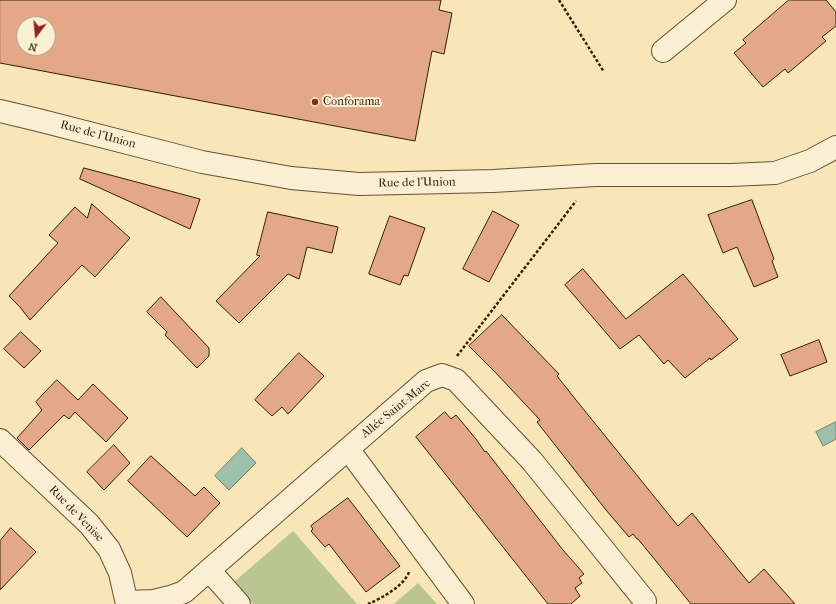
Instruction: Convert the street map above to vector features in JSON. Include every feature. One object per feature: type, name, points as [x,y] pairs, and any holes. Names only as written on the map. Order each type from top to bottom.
[{"type":"street","points":[[663,50],[725,0]]},
{"type":"street","name":"Rue de l'Union","points":[[0,111],[202,162],[291,178],[359,184],[493,181],[596,175],[731,175],[775,173],[810,161],[836,147]]},
{"type":"street","name":"Allée Saint-Marc","points":[[127,603],[171,600],[184,592],[426,381],[442,375],[456,380],[532,461],[645,601]]},
{"type":"street","name":"Rue de Venise","points":[[0,440],[89,524],[109,549],[120,573],[127,603]]},
{"type":"street","points":[[348,449],[463,604]]},
{"type":"street","points":[[209,570],[239,604]]},
{"type":"path","points":[[559,0],[604,72]]},
{"type":"path","points":[[442,375],[596,175]]},
{"type":"path","points":[[368,604],[374,602],[399,586],[408,576],[413,562],[416,540]]},
{"type":"green space","points":[[293,531],[357,604],[253,604],[234,582]]},
{"type":"green space","points":[[418,583],[437,604],[394,604]]},
{"type":"shaded area","points":[[836,422],[836,439],[823,446],[816,432]]},
{"type":"shaded area","points":[[242,448],[256,463],[229,490],[215,476]]},
{"type":"building","name":"Conforama","points":[[0,0],[441,0],[439,10],[452,13],[444,54],[432,51],[415,141],[0,63]]},
{"type":"building","points":[[789,0],[826,0],[836,12],[836,26],[822,37],[826,41],[788,73],[785,69],[763,87],[734,53],[746,43],[743,40]]},
{"type":"building","points":[[84,168],[200,199],[190,229],[80,179]]},
{"type":"building","points":[[752,200],[774,259],[772,261],[778,277],[754,287],[737,247],[723,253],[708,215]]},
{"type":"building","points":[[92,204],[130,238],[95,277],[82,265],[30,320],[9,296],[58,243],[49,235],[75,207],[87,218]]},
{"type":"building","points":[[493,211],[519,225],[489,282],[463,269]]},
{"type":"building","points":[[268,212],[338,227],[332,253],[307,247],[299,279],[288,274],[239,323],[216,301],[260,256],[257,255]]},
{"type":"building","points":[[390,216],[425,228],[408,276],[404,275],[400,285],[369,274]]},
{"type":"building","points":[[583,269],[626,319],[683,274],[738,339],[711,360],[710,358],[685,378],[668,360],[664,364],[639,335],[620,349],[565,285]]},
{"type":"building","points":[[161,297],[209,348],[209,356],[197,368],[165,335],[167,332],[147,312]]},
{"type":"building","points":[[502,315],[559,374],[557,376],[678,526],[692,513],[749,583],[764,569],[795,604],[691,604],[638,539],[633,534],[629,537],[606,510],[537,422],[540,420],[469,346]]},
{"type":"building","points":[[21,332],[41,351],[24,368],[4,349]]},
{"type":"building","points":[[819,340],[827,362],[790,376],[781,355]]},
{"type":"building","points":[[299,353],[324,376],[288,414],[282,407],[272,416],[255,400]]},
{"type":"building","points":[[57,380],[78,400],[93,384],[128,418],[106,442],[75,412],[69,419],[64,415],[29,450],[17,438],[42,410],[36,402]]},
{"type":"building","points":[[445,412],[451,419],[456,415],[563,550],[584,574],[579,578],[582,583],[575,588],[580,596],[571,604],[548,604],[416,437]]},
{"type":"building","points":[[114,445],[130,463],[104,490],[87,472]]},
{"type":"building","points":[[151,456],[195,496],[204,487],[220,503],[187,537],[128,481]]},
{"type":"building","points":[[348,498],[400,566],[366,592],[329,544],[325,547],[311,531],[313,529],[311,526]]},
{"type":"building","points":[[11,528],[36,552],[0,590],[0,541]]},
{"type":"place","name":"Conforama","points":[[315,102]]}]
